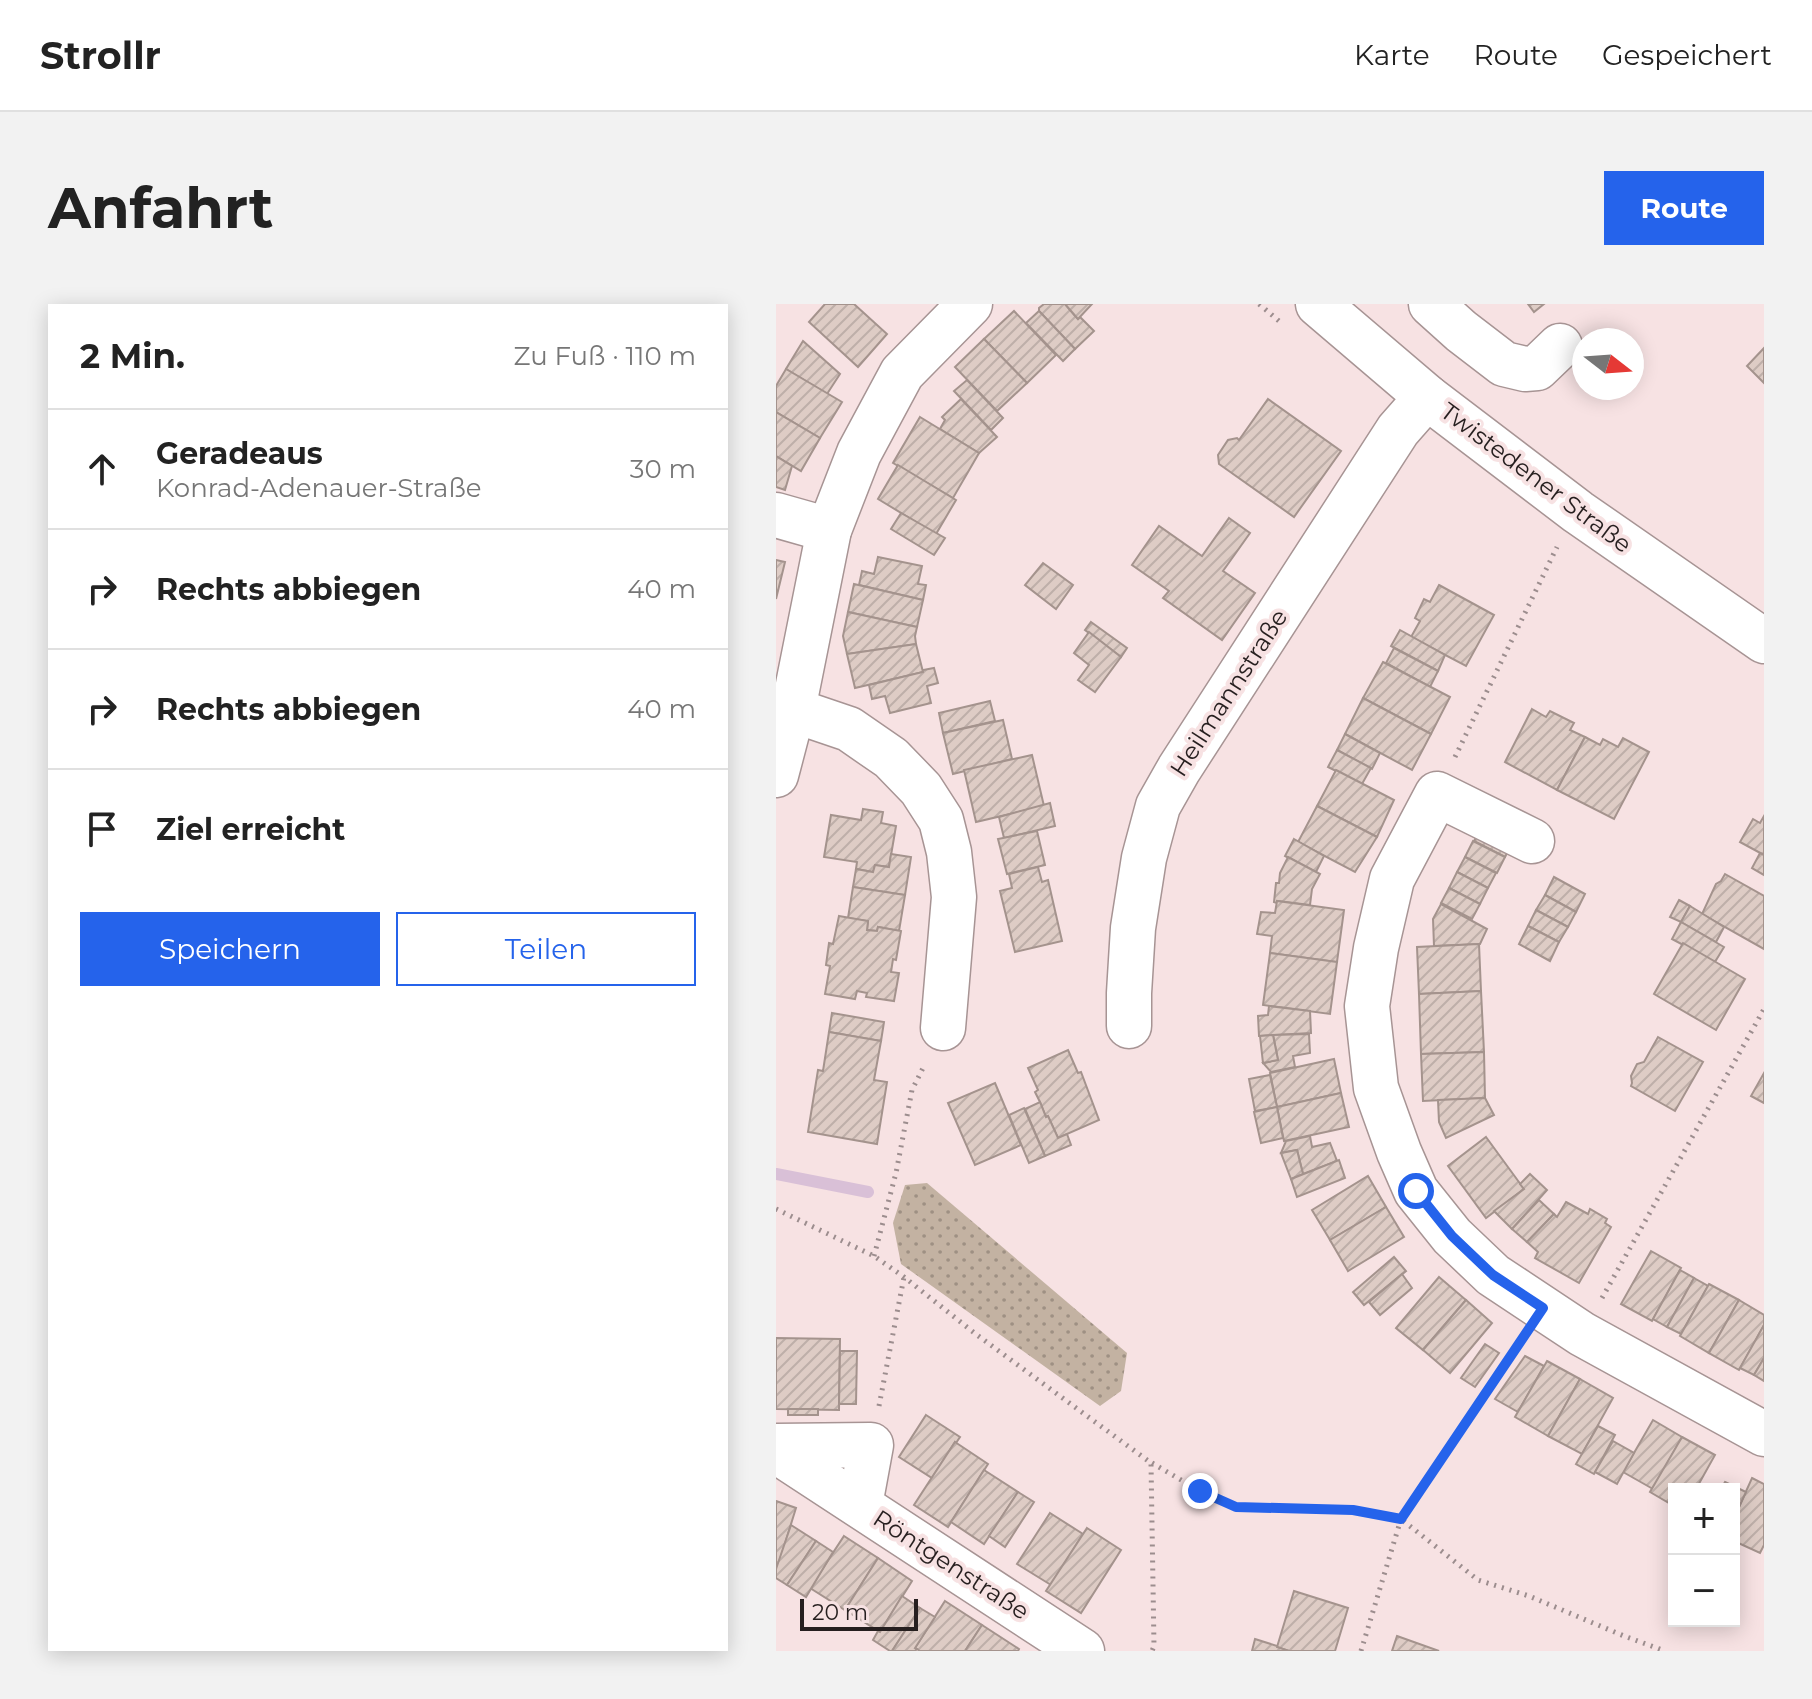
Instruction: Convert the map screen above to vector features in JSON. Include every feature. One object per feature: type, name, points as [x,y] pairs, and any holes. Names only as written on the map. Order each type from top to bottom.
[{"type":"street","points":[[776,775],[793,710],[829,530],[859,453],[902,373],[970,304]]},
{"type":"street","name":"Twistedener Straße","points":[[1318,304],[1427,397],[1578,512],[1764,641]]},
{"type":"street","points":[[1431,304],[1504,364],[1525,369],[1537,368],[1560,346]]},
{"type":"street","name":"Heilmannstraße","points":[[1129,1026],[1133,928],[1144,858],[1158,806],[1398,430],[1427,397]]},
{"type":"street","points":[[776,515],[829,530]]},
{"type":"street","points":[[793,710],[849,729],[891,758],[921,789],[941,820],[949,852],[954,897],[943,1028]]},
{"type":"street","points":[[1532,841],[1437,794],[1392,879],[1367,1006],[1376,1088],[1399,1152],[1416,1191],[1452,1236],[1493,1275],[1582,1334],[1764,1434]]},
{"type":"street","name":"Röntgenstraße","points":[[776,1448],[871,1445],[860,1505]]},
{"type":"street","name":"Röntgenstraße","points":[[776,1448],[1082,1651]]},
{"type":"path","points":[[1437,794],[1550,558],[1578,512]]},
{"type":"path","points":[[1582,1334],[1764,1009]]},
{"type":"path","points":[[874,1256],[896,1173],[912,1090],[943,1028]]},
{"type":"path","points":[[776,1209],[874,1256],[1151,1463],[1200,1491],[1236,1507],[1353,1510],[1401,1519],[1478,1580],[1529,1596],[1665,1651]]},
{"type":"path","points":[[871,1445],[904,1277]]},
{"type":"path","points":[[1361,1651],[1401,1519],[1543,1308]]},
{"type":"path","points":[[1151,1463],[1152,1651]]},
{"type":"shaded area","points":[[927,1183],[1127,1353],[1121,1391],[1100,1406],[901,1264],[893,1223],[905,1185]]},
{"type":"building","points":[[825,304],[854,304],[887,334],[858,367],[809,322]]},
{"type":"building","points":[[1044,304],[1065,304],[1094,331],[1075,349],[1039,311]]},
{"type":"building","points":[[1065,304],[1092,304],[1078,319]]},
{"type":"building","points":[[1528,304],[1544,304],[1534,312]]},
{"type":"building","points":[[1014,311],[1056,355],[1027,383],[984,339]]},
{"type":"building","points":[[1039,311],[1075,349],[1063,361],[1026,323]]},
{"type":"building","points":[[984,339],[1027,383],[997,411],[955,367]]},
{"type":"building","points":[[803,341],[840,374],[827,394],[786,369]]},
{"type":"building","points":[[1764,348],[1764,383],[1747,366]]},
{"type":"building","points":[[786,369],[842,402],[820,438],[776,412],[776,386]]},
{"type":"building","points":[[967,380],[1003,418],[991,430],[954,391]]},
{"type":"building","points":[[961,399],[997,437],[979,453],[940,429],[945,420],[942,417]]},
{"type":"building","points":[[1268,399],[1341,451],[1294,517],[1219,464],[1218,455],[1228,440],[1239,440]]},
{"type":"building","points":[[776,412],[820,438],[801,471],[776,456]]},
{"type":"building","points":[[920,417],[979,453],[953,498],[893,463]]},
{"type":"building","points":[[776,456],[792,466],[785,490],[776,487]]},
{"type":"building","points":[[898,465],[956,500],[936,534],[878,499]]},
{"type":"building","points":[[901,513],[945,538],[934,555],[891,529]]},
{"type":"building","points":[[1229,518],[1250,533],[1223,571],[1255,593],[1222,640],[1163,598],[1169,591],[1132,565],[1159,526],[1202,556]]},
{"type":"building","points":[[878,557],[922,566],[918,584],[926,585],[923,600],[859,585],[862,571],[874,574]]},
{"type":"building","points":[[776,560],[785,562],[776,599]]},
{"type":"building","points":[[1043,563],[1073,585],[1056,609],[1025,585]]},
{"type":"building","points":[[854,584],[923,600],[917,627],[848,612]]},
{"type":"building","points":[[1439,585],[1494,615],[1466,666],[1411,637],[1420,621],[1415,618],[1424,599],[1430,602]]},
{"type":"building","points":[[848,612],[917,627],[916,644],[847,654],[843,636]]},
{"type":"building","points":[[1091,622],[1127,648],[1121,657],[1085,630]]},
{"type":"building","points":[[1400,630],[1445,655],[1438,671],[1391,646]]},
{"type":"building","points":[[1089,632],[1121,657],[1095,692],[1078,680],[1089,665],[1074,653]]},
{"type":"building","points":[[916,644],[923,672],[855,688],[847,654]]},
{"type":"building","points":[[1394,648],[1438,671],[1430,687],[1386,663]]},
{"type":"building","points":[[1383,662],[1450,697],[1431,734],[1363,698]]},
{"type":"building","points":[[934,668],[938,683],[927,686],[931,703],[890,713],[885,696],[872,699],[869,685]]},
{"type":"building","points":[[1363,698],[1431,734],[1412,770],[1345,734]]},
{"type":"building","points":[[990,701],[995,721],[943,733],[939,713]]},
{"type":"building","points":[[1532,709],[1546,717],[1550,711],[1574,723],[1570,730],[1585,737],[1557,790],[1505,762]]},
{"type":"building","points":[[1003,720],[1012,759],[953,774],[943,733]]},
{"type":"building","points":[[1345,734],[1380,753],[1372,769],[1337,750]]},
{"type":"building","points":[[1585,737],[1600,745],[1603,739],[1618,747],[1623,738],[1649,752],[1614,819],[1557,790]]},
{"type":"building","points":[[1337,750],[1371,768],[1362,784],[1328,767]]},
{"type":"building","points":[[1032,755],[1044,806],[976,822],[964,770]]},
{"type":"building","points":[[1336,770],[1394,800],[1377,837],[1317,806]]},
{"type":"building","points":[[1050,803],[1055,826],[1004,838],[999,817]]},
{"type":"building","points":[[1317,806],[1377,837],[1355,872],[1298,842]]},
{"type":"building","points":[[863,809],[883,812],[881,823],[896,826],[889,867],[875,865],[873,872],[856,869],[857,862],[824,857],[831,815],[861,820]]},
{"type":"building","points":[[1764,816],[1764,855],[1740,842],[1753,819],[1760,823]]},
{"type":"building","points":[[1482,826],[1513,842],[1505,857],[1474,841]]},
{"type":"building","points":[[1037,831],[1045,865],[1007,874],[998,839]]},
{"type":"building","points":[[1294,839],[1324,856],[1316,872],[1285,856]]},
{"type":"building","points":[[1473,841],[1505,857],[1497,873],[1465,857]]},
{"type":"building","points":[[1760,853],[1764,855],[1764,875],[1752,868]]},
{"type":"building","points":[[891,854],[911,857],[905,895],[853,887],[856,869],[873,872],[875,865],[889,867]]},
{"type":"building","points":[[1288,857],[1320,874],[1312,889],[1310,905],[1274,902],[1276,883],[1279,883]]},
{"type":"building","points":[[1465,857],[1496,873],[1488,888],[1457,872]]},
{"type":"building","points":[[1038,867],[1042,882],[1048,880],[1062,941],[1015,952],[1000,891],[1012,888],[1009,874]]},
{"type":"building","points":[[1457,872],[1488,888],[1480,904],[1449,888]]},
{"type":"building","points":[[1725,874],[1764,896],[1764,949],[1702,914],[1716,884]]},
{"type":"building","points":[[1554,877],[1585,894],[1576,912],[1545,895]]},
{"type":"building","points":[[853,887],[905,895],[899,931],[878,927],[877,931],[867,930],[868,921],[848,918]]},
{"type":"building","points":[[1449,888],[1480,904],[1472,919],[1441,903]]},
{"type":"building","points":[[1545,895],[1576,912],[1568,927],[1536,910]]},
{"type":"building","points":[[1679,900],[1690,906],[1681,922],[1670,917]]},
{"type":"building","points":[[1277,901],[1344,910],[1337,962],[1270,953],[1272,936],[1257,934],[1261,912],[1275,913]]},
{"type":"building","points":[[1441,904],[1487,929],[1480,944],[1434,946],[1433,919]]},
{"type":"building","points":[[1690,906],[1724,927],[1716,942],[1681,922]]},
{"type":"building","points":[[1536,910],[1568,927],[1559,942],[1528,926]]},
{"type":"building","points":[[839,916],[868,921],[867,930],[877,931],[878,927],[901,931],[891,972],[899,973],[894,1001],[866,997],[867,993],[857,991],[855,999],[825,994],[830,966],[826,965],[829,943],[833,944]]},
{"type":"building","points":[[1681,922],[1724,947],[1715,962],[1672,939]]},
{"type":"building","points":[[1528,926],[1559,942],[1550,961],[1519,944]]},
{"type":"building","points":[[1683,943],[1745,979],[1716,1030],[1654,994]]},
{"type":"building","points":[[1479,944],[1481,991],[1419,994],[1417,947]]},
{"type":"building","points":[[1270,953],[1337,962],[1330,1014],[1263,1005]]},
{"type":"building","points":[[1481,991],[1484,1052],[1421,1054],[1419,994]]},
{"type":"building","points":[[1269,1006],[1310,1011],[1311,1033],[1259,1036],[1258,1016],[1268,1015]]},
{"type":"building","points":[[832,1013],[884,1022],[881,1041],[829,1032]]},
{"type":"building","points":[[829,1032],[881,1041],[874,1080],[887,1082],[877,1144],[808,1132],[818,1070],[823,1071]]},
{"type":"building","points":[[1309,1034],[1310,1053],[1293,1056],[1295,1067],[1271,1072],[1263,1063],[1278,1060],[1273,1035]]},
{"type":"building","points":[[1273,1035],[1278,1060],[1263,1063],[1260,1036]]},
{"type":"building","points":[[1658,1037],[1703,1062],[1675,1111],[1631,1086],[1631,1076],[1637,1064],[1644,1062]]},
{"type":"building","points":[[1068,1050],[1078,1073],[1081,1072],[1099,1120],[1058,1138],[1035,1092],[1038,1090],[1028,1068]]},
{"type":"building","points":[[1484,1052],[1485,1098],[1423,1101],[1421,1054]]},
{"type":"building","points":[[1334,1059],[1341,1093],[1277,1107],[1270,1073]]},
{"type":"building","points":[[1764,1073],[1764,1103],[1751,1096]]},
{"type":"building","points":[[1270,1075],[1277,1107],[1255,1111],[1249,1079]]},
{"type":"building","points":[[995,1083],[1021,1145],[975,1165],[948,1103]]},
{"type":"building","points":[[1341,1093],[1349,1127],[1284,1141],[1277,1107]]},
{"type":"building","points":[[1485,1098],[1494,1115],[1446,1138],[1439,1122],[1438,1100]]},
{"type":"building","points":[[1040,1102],[1058,1138],[1067,1134],[1071,1145],[1045,1156],[1025,1109]]},
{"type":"building","points":[[1277,1107],[1283,1138],[1261,1143],[1254,1112]]},
{"type":"building","points":[[1024,1108],[1045,1156],[1029,1163],[1009,1115]]},
{"type":"building","points":[[1310,1136],[1312,1147],[1330,1143],[1337,1161],[1303,1174],[1297,1150],[1281,1153],[1286,1141]]},
{"type":"building","points":[[1486,1137],[1524,1189],[1486,1218],[1448,1166]]},
{"type":"building","points":[[1297,1150],[1303,1174],[1291,1179],[1281,1153]]},
{"type":"building","points":[[1339,1160],[1345,1178],[1297,1197],[1291,1179]]},
{"type":"building","points":[[1530,1174],[1547,1190],[1512,1229],[1494,1211],[1524,1189],[1520,1184]]},
{"type":"building","points":[[1368,1176],[1386,1207],[1330,1240],[1312,1210]]},
{"type":"building","points":[[1539,1200],[1554,1214],[1527,1242],[1512,1229]]},
{"type":"building","points":[[1566,1202],[1588,1214],[1590,1209],[1607,1219],[1605,1223],[1611,1227],[1579,1283],[1535,1258],[1538,1252],[1527,1242],[1554,1214],[1557,1217]]},
{"type":"building","points":[[1386,1207],[1404,1237],[1348,1271],[1330,1240]]},
{"type":"building","points":[[1651,1251],[1681,1268],[1652,1321],[1621,1304]]},
{"type":"building","points":[[1394,1257],[1406,1271],[1364,1305],[1353,1292]]},
{"type":"building","points":[[1680,1270],[1694,1278],[1667,1327],[1653,1319]]},
{"type":"building","points":[[1402,1274],[1412,1288],[1380,1315],[1369,1302]]},
{"type":"building","points":[[1439,1277],[1466,1300],[1423,1350],[1396,1328]]},
{"type":"building","points":[[1694,1278],[1708,1286],[1681,1334],[1667,1327]]},
{"type":"building","points":[[1709,1284],[1739,1300],[1709,1353],[1680,1336]]},
{"type":"building","points":[[1466,1300],[1492,1323],[1450,1373],[1423,1350]]},
{"type":"building","points":[[1739,1300],[1764,1315],[1764,1325],[1739,1370],[1709,1353]]},
{"type":"building","points":[[1764,1325],[1764,1358],[1754,1375],[1740,1368]]},
{"type":"building","points":[[776,1338],[840,1339],[839,1410],[776,1409]]},
{"type":"building","points":[[1485,1344],[1499,1353],[1475,1387],[1461,1378]]},
{"type":"building","points":[[840,1351],[857,1351],[856,1404],[839,1404]]},
{"type":"building","points":[[1525,1356],[1544,1366],[1518,1412],[1495,1399]]},
{"type":"building","points":[[1764,1358],[1764,1381],[1754,1375]]},
{"type":"building","points":[[1547,1361],[1580,1379],[1548,1436],[1515,1417]]},
{"type":"building","points":[[1580,1379],[1613,1398],[1582,1454],[1548,1436]]},
{"type":"building","points":[[788,1409],[818,1409],[818,1415],[788,1415]]},
{"type":"building","points":[[926,1415],[960,1437],[932,1478],[899,1457]]},
{"type":"building","points":[[1653,1420],[1682,1437],[1653,1489],[1623,1472]]},
{"type":"building","points":[[1598,1426],[1615,1435],[1594,1474],[1576,1464]]},
{"type":"building","points":[[1682,1437],[1715,1455],[1699,1483],[1668,1483],[1668,1502],[1650,1492]]},
{"type":"building","points":[[1613,1441],[1634,1453],[1617,1484],[1595,1472]]},
{"type":"building","points":[[955,1442],[988,1464],[948,1527],[914,1505]]},
{"type":"building","points":[[984,1470],[1018,1492],[984,1544],[951,1522]]},
{"type":"building","points":[[1752,1478],[1764,1484],[1764,1545],[1760,1553],[1740,1544],[1740,1505]]},
{"type":"building","points":[[1740,1489],[1746,1492],[1740,1505]]},
{"type":"building","points":[[1018,1492],[1034,1502],[1005,1547],[989,1536]]},
{"type":"building","points":[[776,1501],[796,1508],[778,1566],[776,1566]]},
{"type":"building","points":[[1050,1513],[1083,1534],[1051,1585],[1017,1564]]},
{"type":"building","points":[[791,1525],[816,1541],[787,1585],[776,1578],[776,1569]]},
{"type":"building","points":[[1087,1528],[1121,1550],[1081,1613],[1046,1591]]},
{"type":"building","points":[[844,1536],[878,1558],[845,1610],[810,1588]]},
{"type":"building","points":[[816,1541],[833,1552],[806,1597],[787,1585]]},
{"type":"building","points":[[878,1558],[912,1581],[880,1632],[845,1610]]},
{"type":"building","points":[[1294,1591],[1348,1608],[1335,1651],[1289,1651],[1277,1647]]},
{"type":"building","points":[[902,1596],[920,1608],[890,1651],[873,1640]]},
{"type":"building","points":[[945,1601],[982,1625],[965,1651],[920,1651],[915,1648]]},
{"type":"building","points":[[920,1608],[935,1617],[917,1649],[892,1651]]},
{"type":"building","points":[[982,1625],[1019,1649],[1018,1651],[965,1651]]},
{"type":"building","points":[[1397,1636],[1439,1651],[1392,1651]]},
{"type":"building","points":[[1255,1639],[1277,1646],[1289,1651],[1252,1651]]},
{"type":"waterway","points":[[776,1174],[868,1192]]},
{"type":"route","points":[[1200,1491],[1236,1507],[1353,1510],[1401,1519],[1543,1308],[1493,1275],[1452,1236],[1416,1191]]}]
